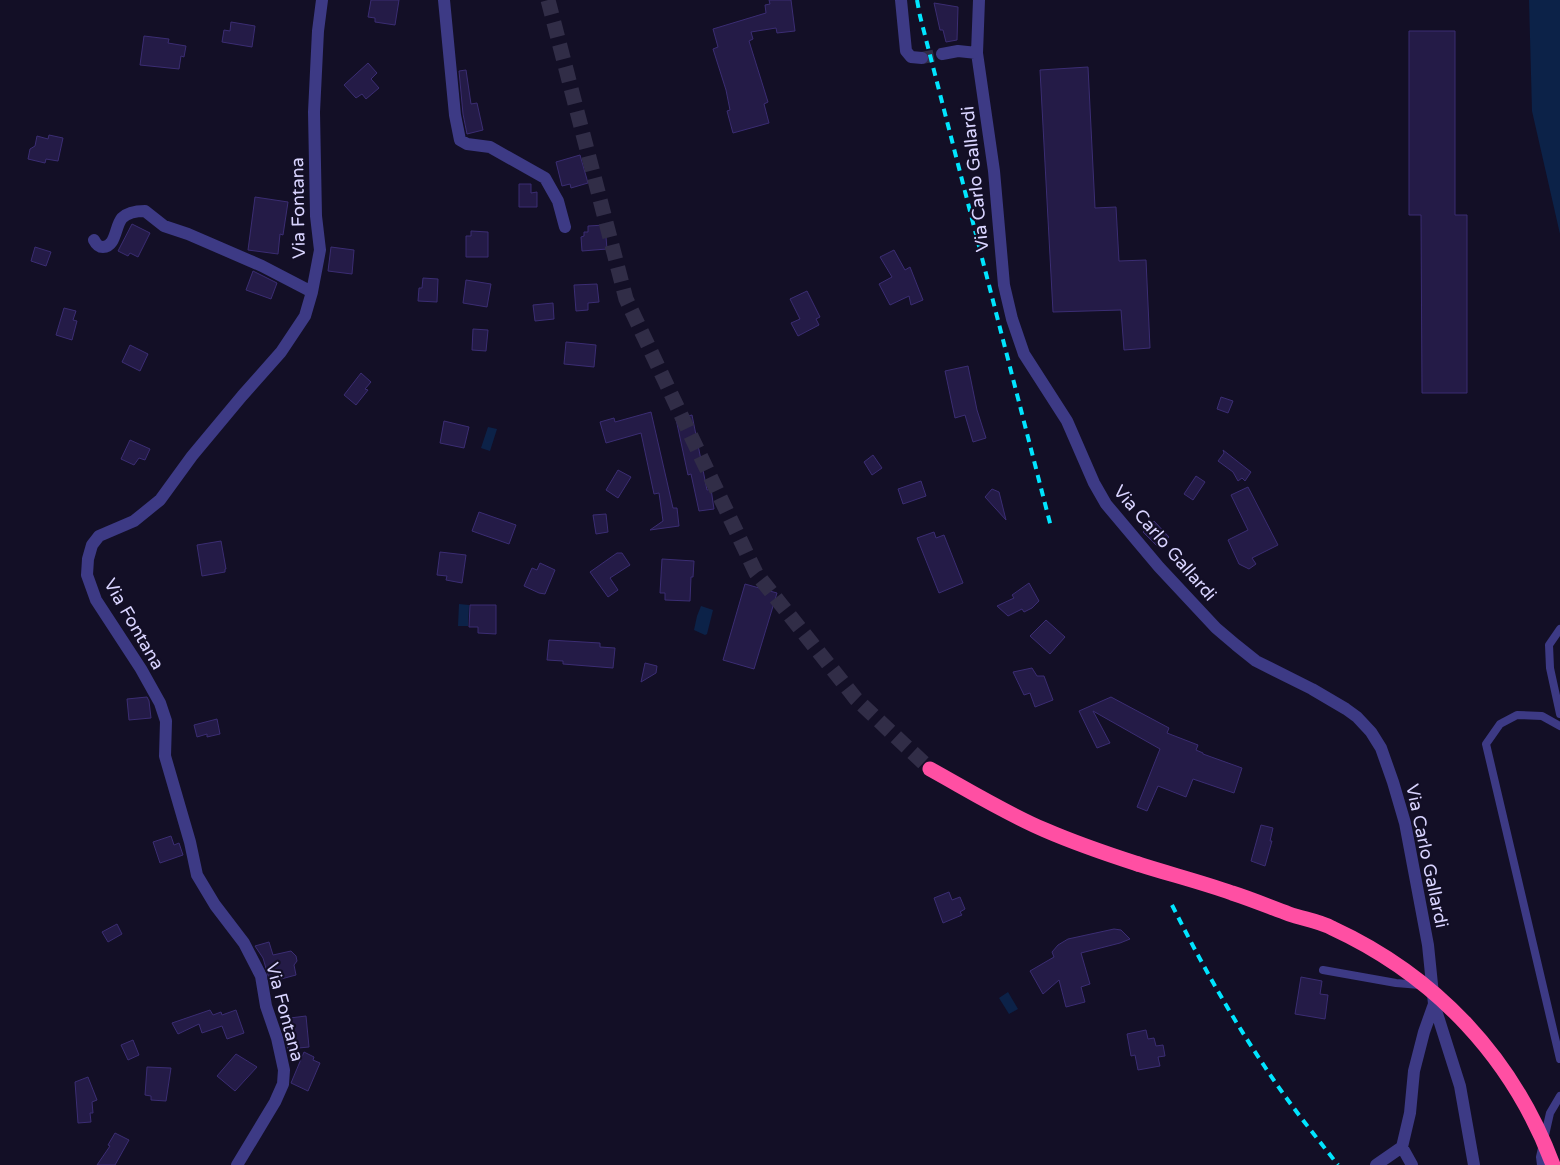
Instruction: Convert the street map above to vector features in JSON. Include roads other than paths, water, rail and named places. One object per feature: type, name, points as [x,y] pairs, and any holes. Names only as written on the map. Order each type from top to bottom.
[{"type":"highway","points":[[930,769],[992,804],[1045,830],[1111,856],[1232,893],[1331,927],[1377,951],[1448,1004],[1496,1059],[1532,1114],[1553,1165]]},
{"type":"street","name":"Via Fontana","points":[[237,1165],[275,1102],[283,1084],[284,1070],[277,1038],[266,1006],[261,976],[244,943],[219,911],[197,875],[190,842],[165,756],[166,721],[160,703],[141,669],[96,600],[87,575],[88,559],[92,545],[99,536],[134,521],[160,500],[198,448],[282,352],[306,316],[320,250],[316,216],[314,112],[318,31],[322,0]]},
{"type":"street","points":[[444,0],[455,115],[460,140],[467,144],[490,147],[545,178],[558,201],[565,227]]},
{"type":"street","points":[[901,0],[906,51],[911,57],[922,58]]},
{"type":"street","name":"Via Carlo Gallardi","points":[[978,0],[977,53],[994,171],[1004,285],[1012,319],[1024,354],[1067,421],[1094,483],[1106,504],[1166,574],[1216,628],[1256,661],[1336,702],[1357,717],[1371,732],[1394,782],[1405,823],[1428,945],[1434,1004]]},
{"type":"street","points":[[942,54],[958,51],[977,53]]},
{"type":"street","points":[[94,240],[100,246],[109,246],[112,243],[118,224],[123,218],[129,213],[145,211],[164,226],[188,234],[262,266],[312,292]]},
{"type":"street","points":[[1376,1165],[1402,1147],[1410,1113],[1414,1072],[1424,1032],[1434,1004]]},
{"type":"street","points":[[1434,1004],[1460,1086],[1474,1165]]},
{"type":"street","points":[[1402,1147],[1412,1165]]},
{"type":"lane","points":[[1560,629],[1548,645],[1550,668],[1560,714]]},
{"type":"lane","points":[[1560,726],[1542,716],[1517,714],[1500,724],[1486,744],[1560,1059]]},
{"type":"lane","points":[[1323,970],[1396,983],[1432,986]]},
{"type":"lane","points":[[1541,1165],[1540,1157],[1550,1113],[1560,1096]]},
{"type":"water","points":[[1529,0],[1560,0],[1560,234],[1532,111]]},
{"type":"water","points":[[488,427],[497,429],[490,451],[481,448]]},
{"type":"water","points":[[459,604],[469,605],[468,626],[458,626]]},
{"type":"water","points":[[701,606],[713,610],[707,634],[705,635],[694,630]]},
{"type":"water","points":[[1008,992],[1018,1009],[1009,1014],[999,998]]},
{"type":"tunnel","points":[[548,0],[626,299],[756,573],[856,699],[930,769]]},
{"type":"tunnel","points":[[922,58],[942,54]]},
{"type":"railway","points":[[917,0],[1051,527]]},
{"type":"railway","points":[[1172,905],[1216,988],[1273,1080],[1338,1165]]}]
